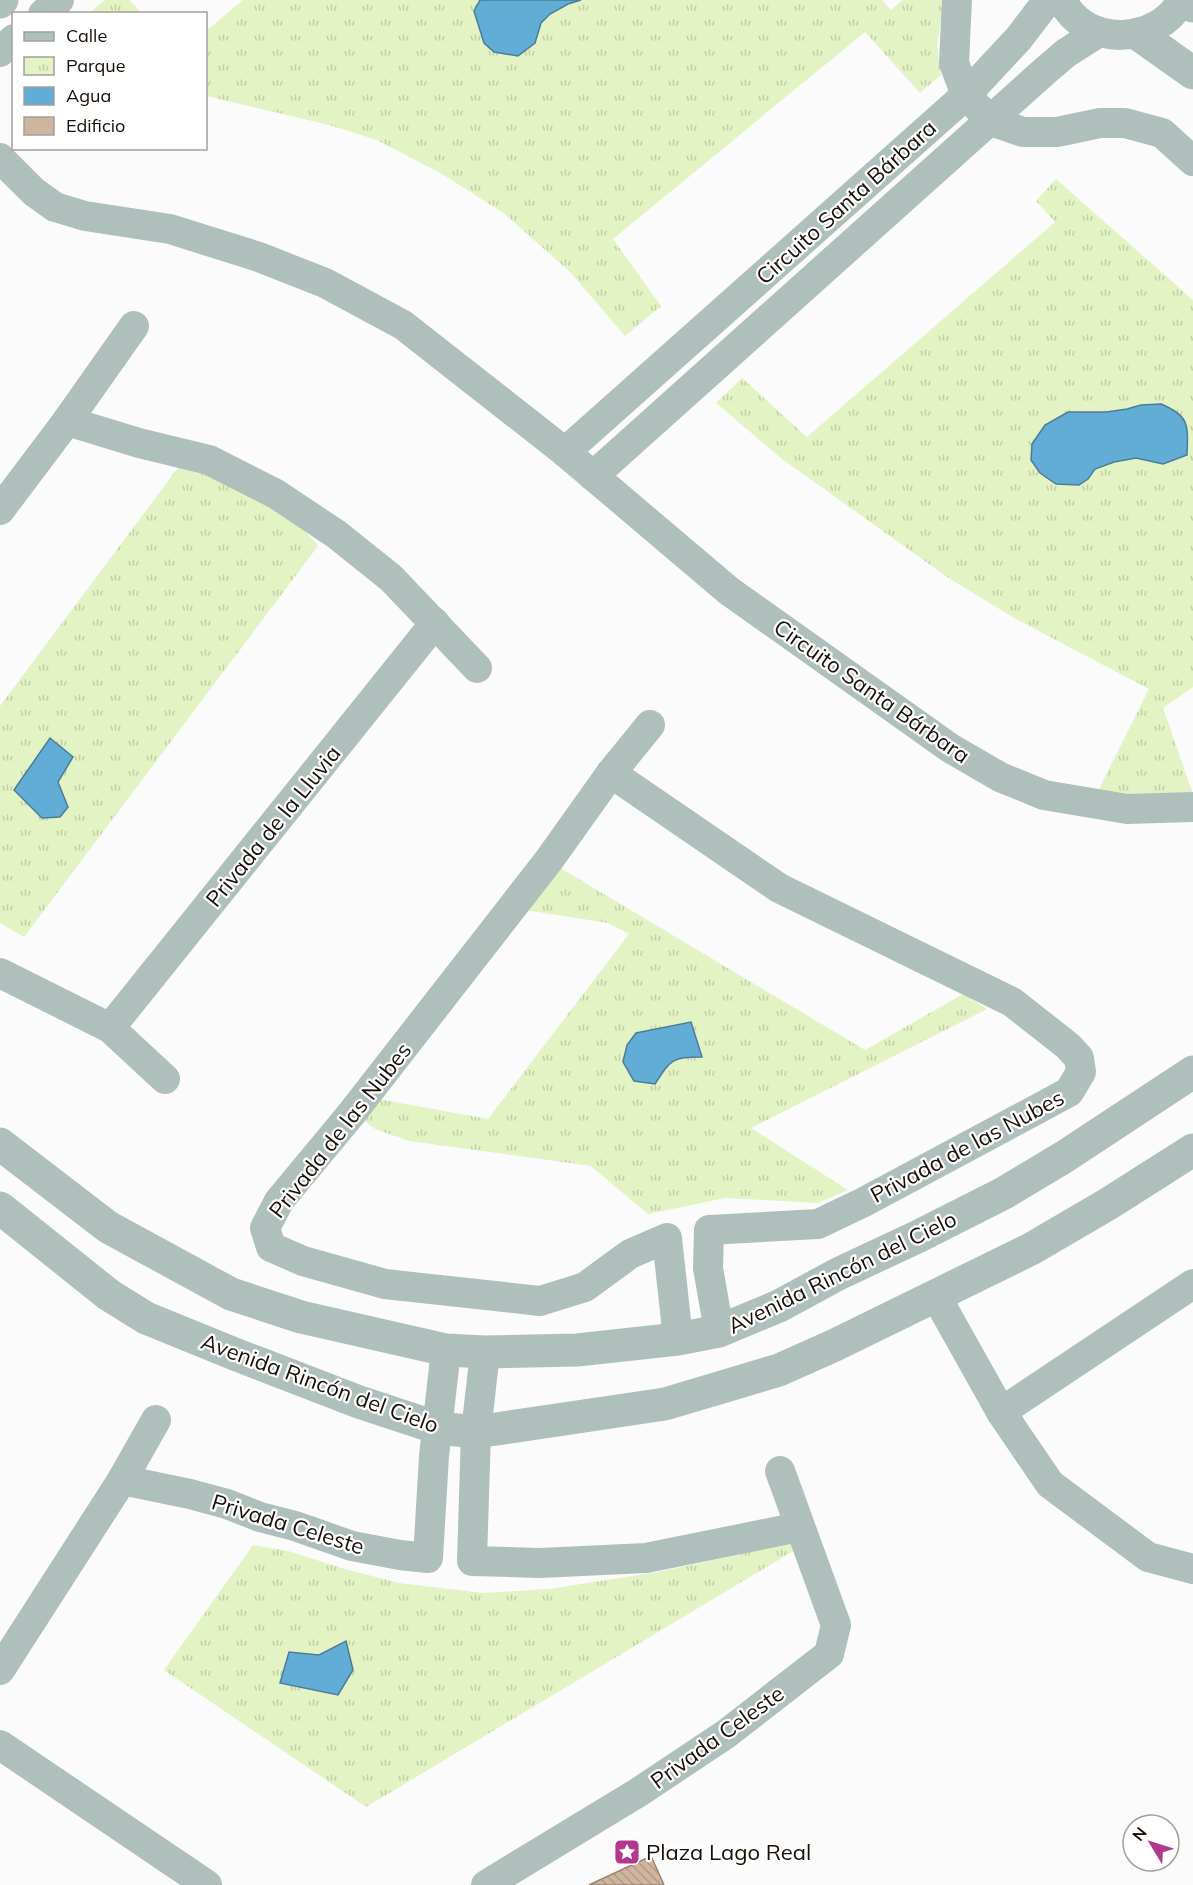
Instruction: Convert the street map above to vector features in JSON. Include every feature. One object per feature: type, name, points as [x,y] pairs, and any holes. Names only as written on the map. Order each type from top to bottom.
[{"type":"street","points":[[45,12],[59,0]]},
{"type":"street","points":[[957,0],[954,63],[966,95],[991,121],[1023,132],[1057,132],[1100,123],[1125,123],[1162,133],[1193,161]]},
{"type":"street","name":"Circuito Santa Bárbara","points":[[565,452],[966,95],[1019,38],[1048,0]]},
{"type":"street","points":[[1062,0],[1080,22],[1099,32],[1112,35],[1138,34],[1154,27],[1168,18],[1182,0]]},
{"type":"street","points":[[1191,0],[1193,6]]},
{"type":"street","name":"Circuito Santa Bárbara","points":[[593,476],[1066,53],[1099,32]]},
{"type":"street","points":[[1138,34],[1193,73]]},
{"type":"street","points":[[0,52],[12,41]]},
{"type":"street","name":"Circuito Santa Bárbara","points":[[0,158],[34,192],[55,207],[85,216],[170,230],[260,257],[326,283],[403,325],[565,452],[729,591],[950,748],[1000,777],[1044,795],[1127,809],[1193,807]]},
{"type":"street","points":[[0,510],[134,326]]},
{"type":"street","points":[[67,421],[140,443],[209,460],[276,494],[336,534],[391,578],[477,668]]},
{"type":"street","name":"Privada de la Lluvia","points":[[110,1028],[435,623]]},
{"type":"street","name":"Privada de las Nubes","points":[[650,725],[611,773],[543,869],[352,1113],[279,1201],[265,1228],[271,1247],[303,1261],[385,1284],[540,1300],[585,1287],[630,1254],[667,1239],[678,1339]]},
{"type":"street","name":"Privada de las Nubes","points":[[611,773],[779,888],[1012,1002],[1068,1046],[1079,1058],[1081,1072],[1069,1092],[864,1202],[818,1224],[709,1230],[708,1268],[719,1331]]},
{"type":"street","points":[[0,973],[110,1028],[165,1079]]},
{"type":"street","name":"Avenida Rincón del Cielo","points":[[0,1144],[108,1227],[231,1294],[301,1317],[446,1350],[485,1352],[577,1350],[678,1339],[719,1331],[779,1306],[838,1274],[1004,1193],[1064,1157],[1193,1072]]},
{"type":"street","name":"Avenida Rincón del Cielo","points":[[0,1208],[109,1295],[146,1318],[317,1386],[438,1428],[476,1432],[665,1404],[779,1370],[1031,1249],[1193,1150]]},
{"type":"street","points":[[1001,1412],[1193,1284]]},
{"type":"street","points":[[936,1296],[1001,1412],[1050,1484],[1148,1557],[1193,1569]]},
{"type":"street","name":"Privada Celeste","points":[[122,1480],[209,1499],[352,1546],[428,1558],[434,1456],[446,1350]]},
{"type":"street","points":[[485,1352],[476,1432],[472,1561],[540,1563],[646,1558],[800,1527]]},
{"type":"street","points":[[0,1670],[122,1480],[156,1420]]},
{"type":"street","name":"Privada Celeste","points":[[486,1885],[658,1779],[726,1734],[829,1654],[836,1625],[780,1471]]},
{"type":"street","points":[[0,1745],[207,1885]]},
{"type":"green space","points":[[105,0],[129,0],[141,12],[90,12]]},
{"type":"green space","points":[[243,0],[480,0],[474,11],[484,43],[535,43],[540,25],[547,16],[564,6],[581,0],[882,0],[891,10],[903,0],[944,0],[937,47],[941,75],[920,93],[865,32],[613,239],[661,306],[625,336],[571,273],[505,214],[442,174],[377,140],[329,125],[207,96],[207,30]]},
{"type":"green space","points":[[1056,179],[1193,300],[1193,687],[1163,708],[1193,794],[1095,797],[1149,689],[1016,619],[950,579],[782,459],[716,403],[742,378],[807,437],[1055,222],[1036,201]],"holes":[[[1141,405],[1186,423],[1187,455],[1151,462],[1136,458],[1114,462],[1095,469],[1079,485],[1068,484],[1068,412],[1114,410]]]},
{"type":"green space","points":[[186,457],[286,509],[318,546],[24,937],[0,923],[0,706]],"holes":[[[50,738],[73,757],[58,782]]]},
{"type":"green space","points":[[557,866],[865,1050],[963,994],[987,1009],[751,1128],[848,1190],[818,1203],[725,1198],[648,1214],[591,1166],[409,1141],[375,1129],[363,1120],[378,1099],[488,1119],[629,934],[608,923],[525,910]]},
{"type":"green space","points":[[787,1536],[795,1550],[366,1807],[164,1670],[253,1545],[288,1551],[399,1583],[483,1593],[549,1589],[658,1572],[743,1554]],"holes":[[[346,1641],[280,1683],[289,1652],[319,1655]]]},
{"type":"water","points":[[480,0],[581,0],[550,14],[541,23],[535,43],[518,56],[494,52],[484,43],[474,11]]},
{"type":"water","points":[[1161,404],[1177,413],[1185,423],[1187,455],[1163,464],[1136,458],[1114,462],[1095,469],[1088,479],[1079,485],[1056,484],[1040,473],[1031,460],[1032,444],[1045,425],[1068,412],[1106,412],[1141,405]]},
{"type":"water","points":[[50,738],[73,757],[58,782],[68,807],[60,817],[42,818],[14,790]]},
{"type":"water","points":[[691,1022],[702,1057],[673,1061],[655,1084],[634,1081],[623,1062],[627,1045],[636,1033]]},
{"type":"water","points":[[346,1641],[353,1670],[338,1695],[280,1683],[289,1652],[319,1655]]},
{"type":"building","name":"Plaza Lago Real","points":[[651,1856],[664,1885],[589,1885]]},
{"type":"place","name":"Plaza Lago Real","points":[[627,1852]]}]
